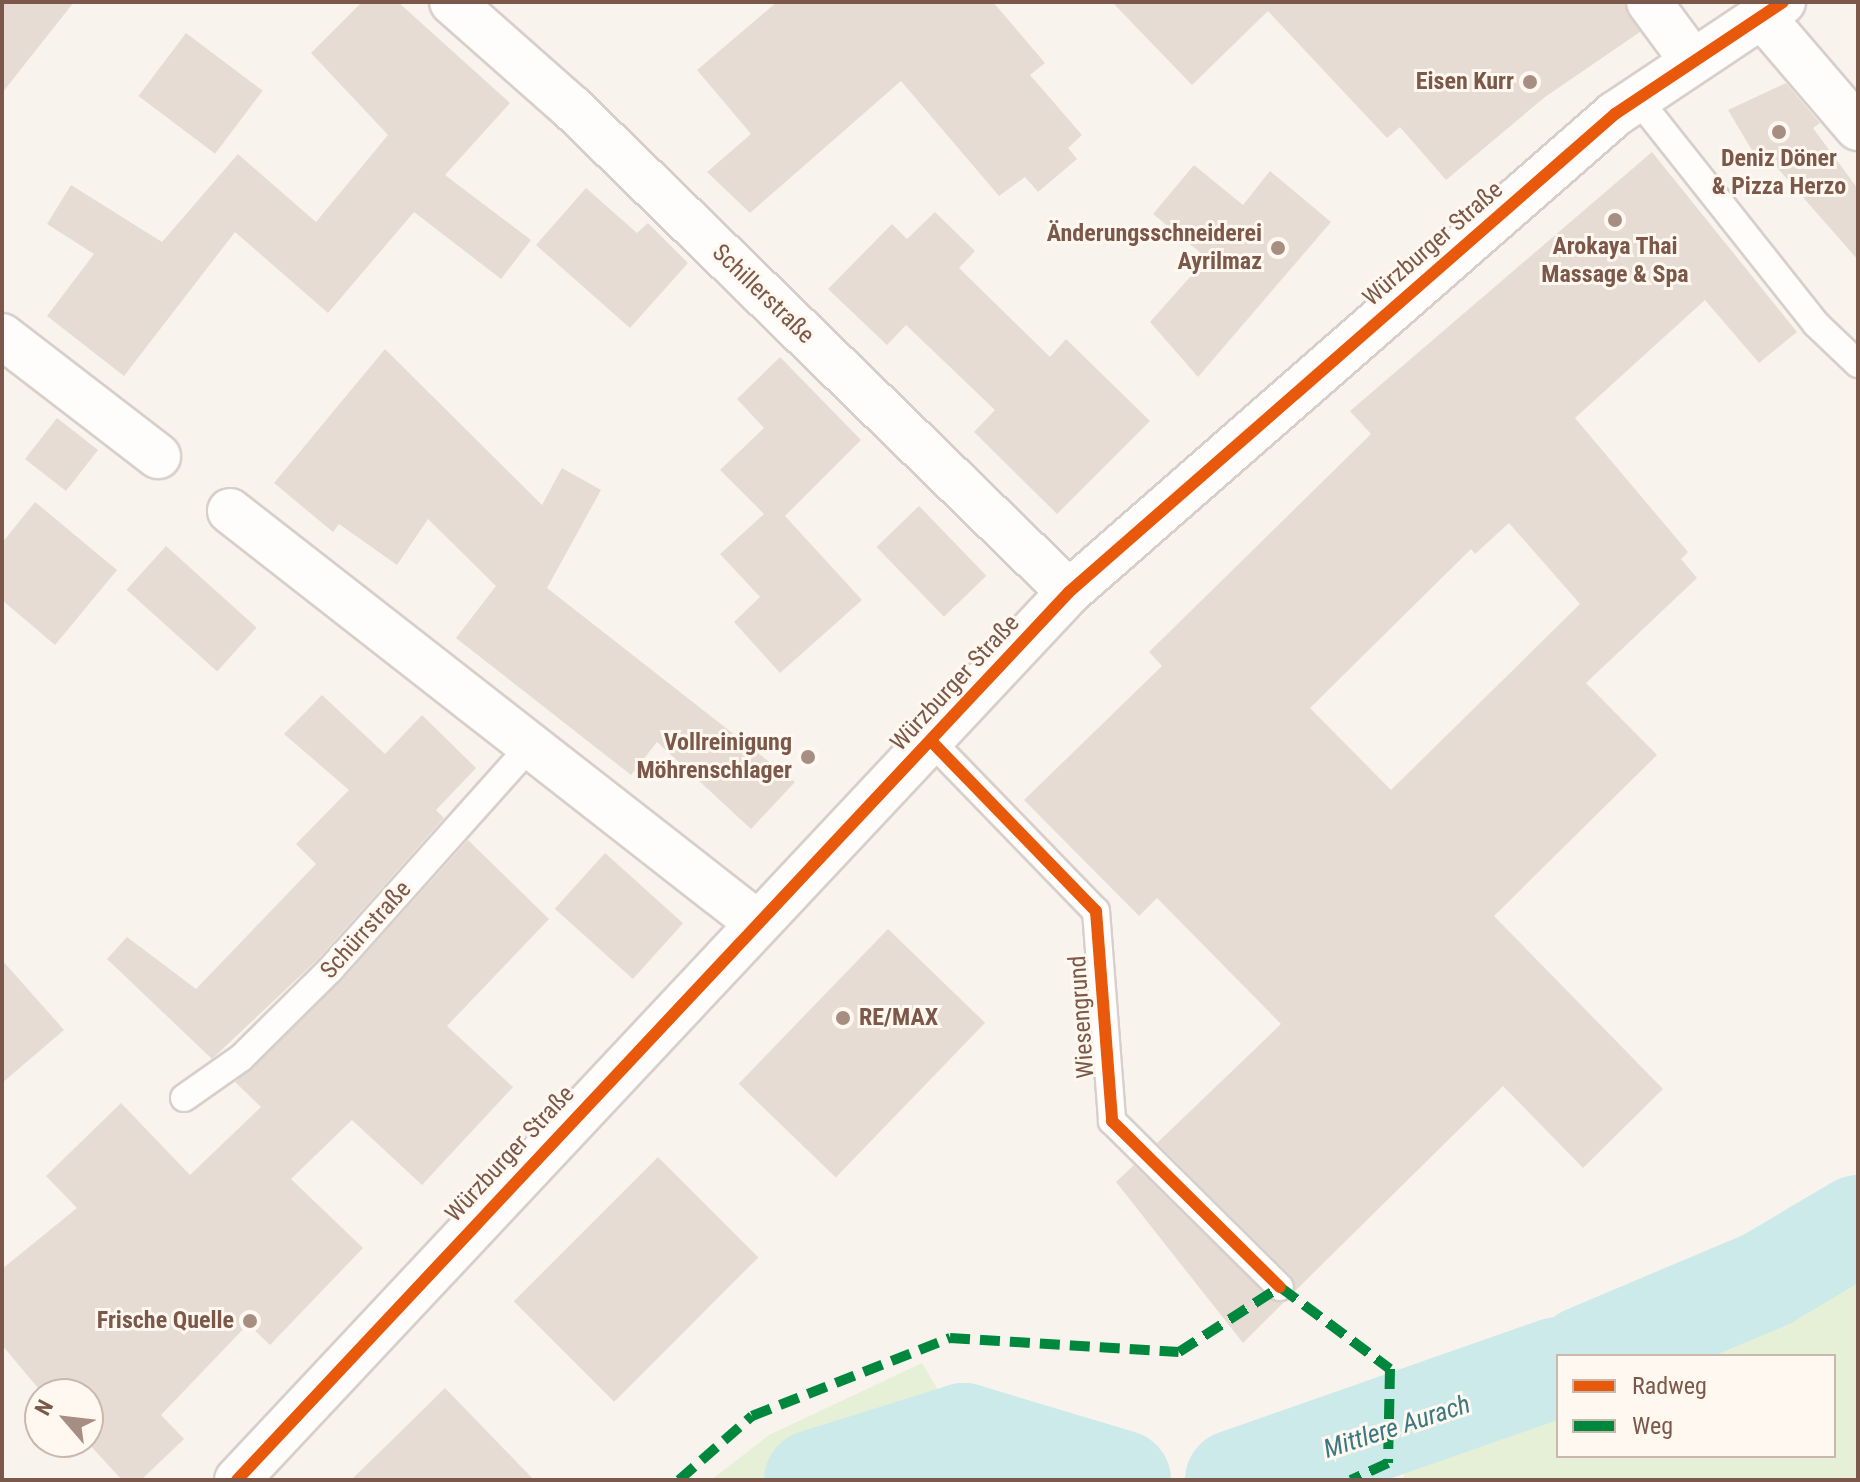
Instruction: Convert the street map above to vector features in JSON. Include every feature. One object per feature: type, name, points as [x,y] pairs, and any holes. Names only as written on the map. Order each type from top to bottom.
[{"type":"street","name":"Schillerstraße","points":[[452,2],[572,108],[1069,592]]},
{"type":"street","points":[[1649,2],[1691,59]]},
{"type":"street","name":"Würzburger Straße","points":[[237,1480],[756,922],[932,742],[1069,592],[1637,98],[1691,59],[1772,9]]},
{"type":"street","points":[[1772,9],[1858,128]]},
{"type":"street","points":[[2,336],[158,456]]},
{"type":"street","points":[[230,511],[756,922]]},
{"type":"lane","points":[[1637,98],[1816,324],[1858,364]]},
{"type":"lane","name":"Wiesengrund","points":[[932,742],[1096,911],[1112,1121],[1280,1287]]},
{"type":"lane","name":"Schürrstraße","points":[[184,1098],[241,1058],[330,970],[532,744]]},
{"type":"green space","points":[[1858,1225],[1858,1480],[1403,1480],[1413,1423],[1556,1368],[1556,1458],[1836,1458],[1836,1354],[1590,1354],[1767,1279]]},
{"type":"green space","points":[[922,1363],[992,1480],[711,1480],[769,1435]]},
{"type":"building","points":[[2,2],[74,2],[2,93]]},
{"type":"building","points":[[362,2],[398,2],[510,103],[445,175],[531,240],[501,279],[414,212],[328,313],[235,232],[124,376],[47,316],[94,254],[47,224],[71,185],[162,242],[238,154],[316,222],[388,135],[311,53]]},
{"type":"building","points":[[777,2],[993,2],[1045,63],[1030,75],[1082,135],[1068,148],[1077,159],[1038,192],[1025,177],[999,196],[901,81],[750,213],[707,172],[751,134],[697,70]]},
{"type":"building","points":[[1112,2],[1624,2],[1640,32],[1545,97],[1446,180],[1400,127],[1387,138],[1268,11],[1192,85]]},
{"type":"building","points":[[186,33],[263,91],[215,154],[138,96]]},
{"type":"building","points":[[1786,83],[1820,123],[1813,128],[1858,189],[1858,260],[1765,154],[1756,157],[1728,110]]},
{"type":"building","points":[[1652,152],[1797,332],[1759,363],[1705,300],[1575,418],[1688,552],[1681,559],[1697,578],[1586,683],[1657,755],[1494,916],[1663,1089],[1583,1168],[1503,1086],[1295,1291],[1291,1276],[1157,1143],[1281,1024],[1157,898],[1139,916],[1024,800],[1162,666],[1149,652],[1371,434],[1350,411]],"holes":[[[1509,523],[1580,604],[1391,790],[1310,708],[1471,549],[1475,554]]]},
{"type":"building","points":[[1194,165],[1243,205],[1270,171],[1331,222],[1198,377],[1150,322],[1207,258],[1153,214]]},
{"type":"building","points":[[586,188],[637,233],[648,223],[688,263],[630,328],[536,245]]},
{"type":"building","points":[[935,212],[975,251],[959,268],[1050,357],[1066,339],[1150,421],[1057,514],[974,432],[995,410],[906,325],[887,345],[828,289],[892,224],[907,239]]},
{"type":"building","points":[[385,349],[542,505],[562,468],[601,490],[547,588],[795,782],[751,829],[657,742],[631,775],[456,638],[496,586],[428,519],[397,565],[339,524],[333,532],[274,483]]},
{"type":"building","points":[[780,357],[861,440],[785,516],[862,600],[780,673],[734,622],[760,597],[720,554],[764,514],[720,470],[764,428],[737,399]]},
{"type":"building","points":[[57,418],[98,450],[66,491],[25,459]]},
{"type":"building","points":[[35,502],[117,570],[55,645],[2,600],[2,543]]},
{"type":"building","points":[[919,506],[986,576],[944,617],[877,547]]},
{"type":"building","points":[[166,546],[257,628],[217,671],[127,590]]},
{"type":"building","points":[[322,695],[385,754],[422,715],[476,768],[436,810],[444,818],[318,959],[212,1059],[107,959],[127,937],[196,989],[316,864],[296,844],[349,790],[284,734]]},
{"type":"building","points":[[468,840],[549,919],[447,1026],[513,1087],[422,1185],[352,1120],[291,1179],[363,1248],[270,1345],[248,1324],[161,1415],[184,1439],[141,1480],[122,1480],[102,1458],[104,1378],[30,1378],[2,1345],[2,1269],[77,1208],[46,1176],[121,1103],[190,1175],[261,1107],[235,1082],[341,981]]},
{"type":"building","points":[[605,853],[683,923],[633,979],[555,909]]},
{"type":"building","points":[[888,929],[985,1023],[836,1177],[739,1084]]},
{"type":"building","points":[[2,960],[64,1030],[2,1083]]},
{"type":"building","points":[[658,1157],[758,1257],[614,1402],[514,1301]]},
{"type":"building","points":[[1134,1165],[1269,1298],[1284,1302],[1243,1343],[1116,1182]]},
{"type":"building","points":[[445,1388],[534,1480],[351,1480],[389,1443]]},
{"type":"waterway","name":"Mittlere Aurach","points":[[1590,1354],[1767,1279],[1858,1225]]},
{"type":"waterway","name":"Mittlere Aurach","points":[[1235,1480],[1556,1368]]},
{"type":"waterway","name":"Mittlere Aurach","points":[[964,1433],[1121,1480]]},
{"type":"waterway","name":"Mittlere Aurach","points":[[814,1480],[964,1433],[987,1480]]},
{"type":"marked path","points":[[679,1480],[752,1416],[950,1338],[1179,1352],[1280,1287],[1390,1369],[1388,1463],[1351,1480]]},
{"type":"cycle path","points":[[237,1480],[1069,592],[1615,114],[1783,2]]},
{"type":"cycle path","points":[[932,742],[1096,911],[1112,1121],[1280,1287]]},
{"type":"place","name":"Eisen Kurr","points":[[1530,82]]},
{"type":"place","name":"Deniz Döner & Pizza Herzo","points":[[1779,132]]},
{"type":"place","name":"Arokaya Thai Massage & Spa","points":[[1615,220]]},
{"type":"place","name":"Änderungsschneiderei Ayrilmaz","points":[[1278,248]]},
{"type":"place","name":"Vollreinigung Möhrenschlager","points":[[808,757]]},
{"type":"place","name":"RE/MAX","points":[[843,1018]]},
{"type":"place","name":"Frische Quelle","points":[[250,1321]]}]
